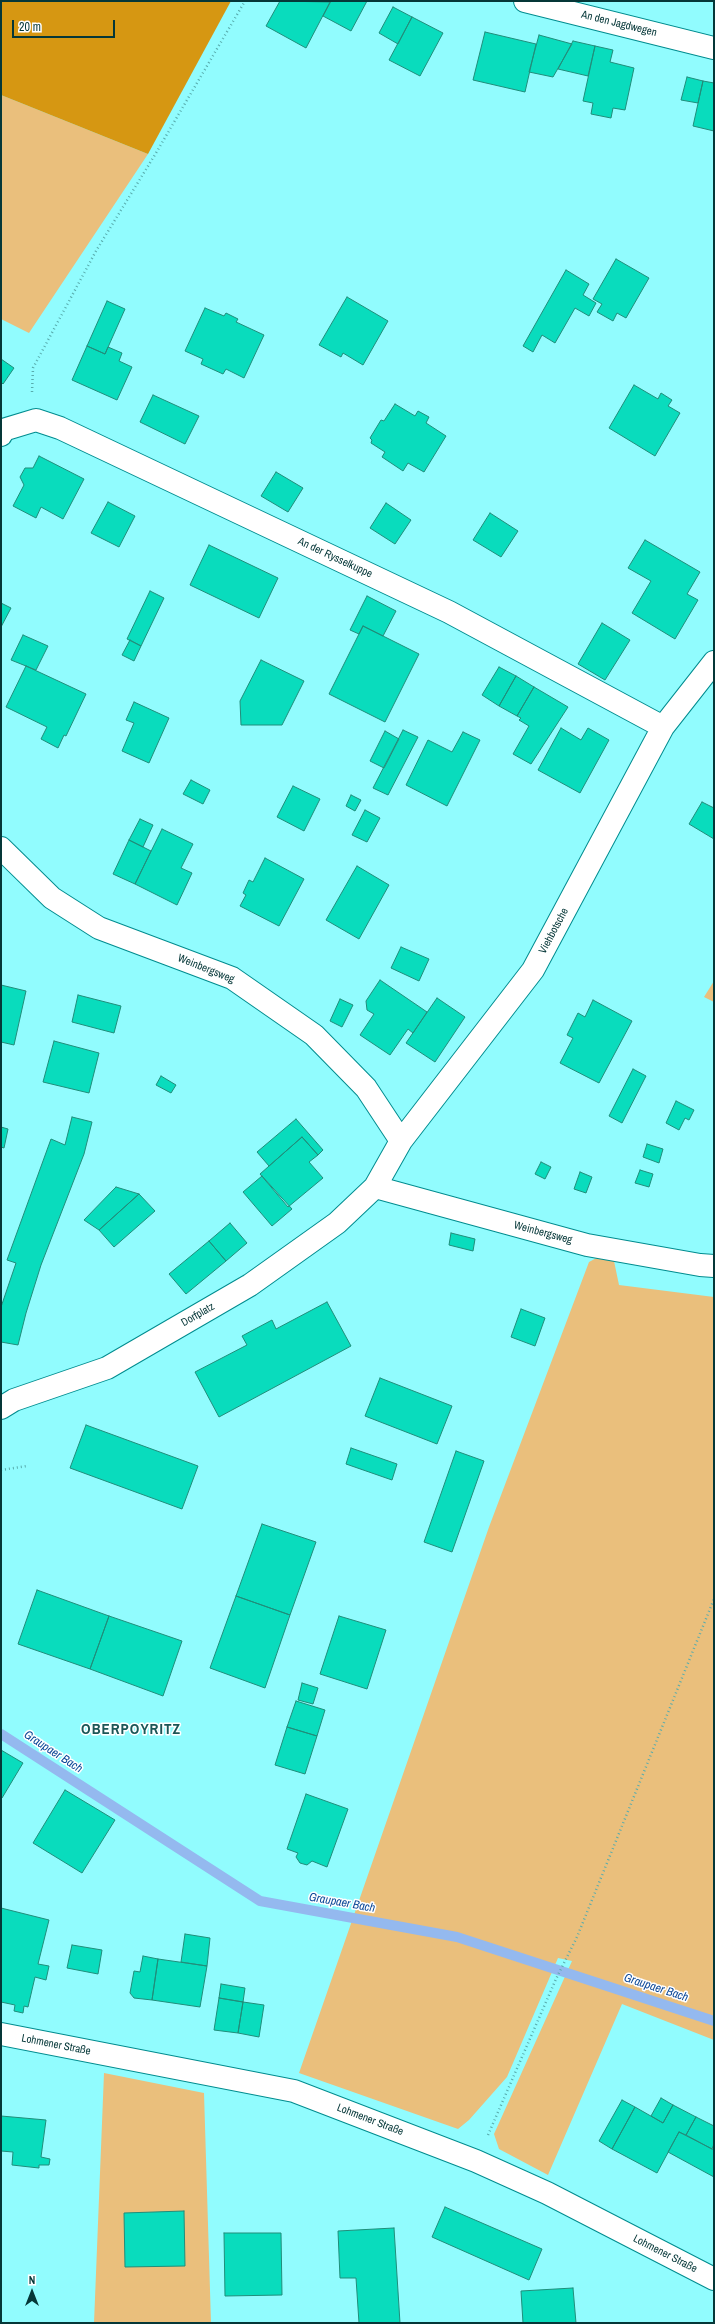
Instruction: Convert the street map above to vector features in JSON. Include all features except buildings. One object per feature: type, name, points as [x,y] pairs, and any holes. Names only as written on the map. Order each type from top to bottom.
[{"type":"street","name":"An den Jagdwegen","points":[[525,1],[714,48]]},
{"type":"street","points":[[1,435],[3,430],[36,420]]},
{"type":"street","name":"An der Rysselkuppe","points":[[36,420],[60,428],[449,612],[663,727]]},
{"type":"street","name":"Viehbotsche","points":[[375,1187],[401,1141],[533,970],[663,727],[714,662]]},
{"type":"street","name":"Weinbergsweg","points":[[1,848],[52,898],[99,928],[232,978],[314,1035],[366,1088],[401,1141]]},
{"type":"street","name":"Weinbergsweg","points":[[375,1187],[587,1245],[700,1265],[714,1266]]},
{"type":"street","name":"Dorfplatz","points":[[1,1408],[14,1400],[107,1368],[250,1285],[337,1223],[375,1187]]},
{"type":"street","name":"Lohmener Straße","points":[[1,2034],[294,2091],[476,2161],[547,2193],[714,2279]]},
{"type":"path","points":[[36,420],[31,405],[33,368],[96,250],[156,153],[245,1]]},
{"type":"path","points":[[1,1470],[27,1466]]},
{"type":"path","points":[[486,2139],[556,1979],[577,1937],[714,1599]]},
{"type":"shaded area","points":[[1,1],[231,1],[148,154],[1,95]]},
{"type":"shaded area","points":[[1,95],[148,154],[29,333],[1,319]]},
{"type":"shaded area","points":[[714,981],[714,1002],[704,997]]},
{"type":"shaded area","points":[[602,1255],[614,1261],[619,1285],[714,1297],[714,2040],[622,2004],[548,2175],[499,2149],[494,2134],[572,1961],[558,1958],[507,2077],[469,2120],[458,2129],[299,2073],[489,1527],[589,1262]]},
{"type":"shaded area","points":[[104,2073],[204,2093],[211,2323],[94,2323]]},
{"type":"waterway","name":"Graupaer Bach","points":[[1,1734],[260,1901],[457,1937],[714,2021]]},
{"type":"district","name":"OBERPOYRITZ","points":[[131,1730]]}]
